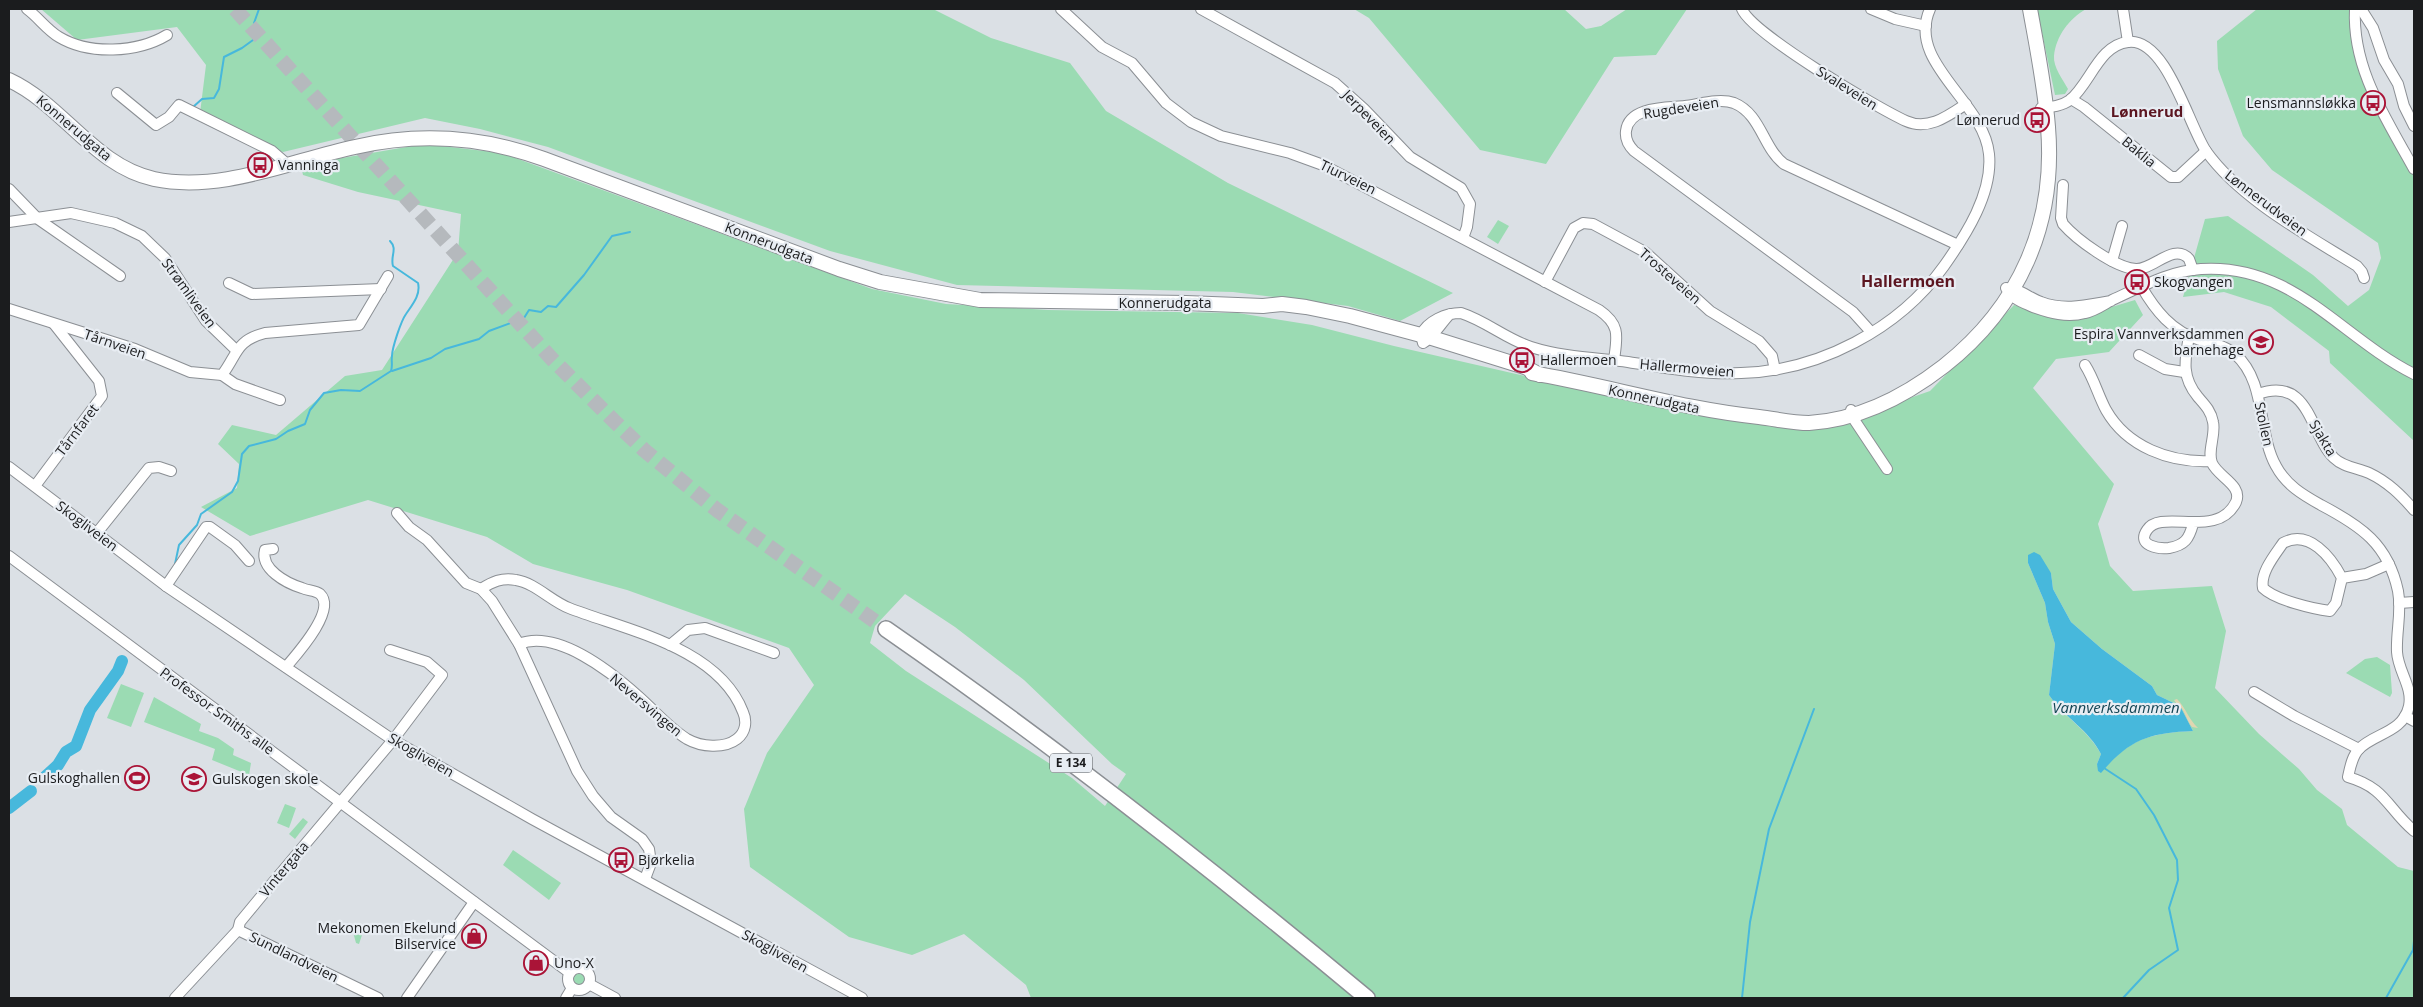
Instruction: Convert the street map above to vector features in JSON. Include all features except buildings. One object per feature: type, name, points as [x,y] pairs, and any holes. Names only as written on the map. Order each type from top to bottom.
[{"type":"highway","name":"E 134","points":[[886,629],[1034,734],[1161,832],[1250,904],[1277,923],[1367,998]]},
{"type":"highway","name":"E 134","points":[[1250,904],[1272,926],[1358,998]]},
{"type":"main road","name":"Konnerudgata","points":[[2024,9],[2043,108]]},
{"type":"main road","name":"Konnerudgata","points":[[9,80],[32,93],[52,108],[107,158],[143,176],[173,182],[198,182],[231,178],[354,147],[411,138],[446,137],[481,141],[508,146],[544,158],[839,269],[880,282],[962,298],[1002,302],[1186,302],[1263,306],[1425,338],[1480,361],[1697,408],[1808,423],[1896,398],[1934,373],[1972,341],[2010,290],[2032,253],[2044,208],[2049,170],[2030,9]]},
{"type":"street","points":[[27,9],[60,38],[84,46],[121,50],[156,42],[167,36]]},
{"type":"street","name":"Tiurveien","points":[[1061,9],[1102,47],[1132,63],[1166,103],[1191,122],[1221,136],[1298,155],[1323,165],[1610,318],[1616,330],[1614,360]]},
{"type":"street","name":"Jerpeveien","points":[[1201,9],[1335,84],[1360,104],[1410,158],[1461,188],[1470,204],[1468,227],[1463,238]]},
{"type":"street","name":"Svaleveien","points":[[1742,9],[1752,23],[1816,68],[1906,121],[1918,125],[1937,121],[1966,104]]},
{"type":"street","points":[[1871,9],[1896,19],[1926,26]]},
{"type":"street","name":"Hallermoveien","points":[[1425,338],[1450,314],[1467,314],[1518,342],[1534,348],[1710,373],[1742,373],[1775,370],[1834,353],[1872,332],[1897,315],[1927,287],[1958,245],[1987,180],[1989,160],[1983,129],[1930,53],[1926,26],[1930,9]]},
{"type":"street","points":[[2043,108],[2058,106],[2070,99],[2113,48],[2128,42],[2123,9]]},
{"type":"street","points":[[2355,9],[2355,37],[2367,80],[2414,169]]},
{"type":"street","points":[[2361,9],[2373,28],[2384,60],[2398,84],[2404,106],[2414,126]]},
{"type":"street","name":"Lønnerudveien","points":[[2128,42],[2148,48],[2159,60],[2206,151],[2218,166],[2242,188],[2357,266],[2364,278]]},
{"type":"street","points":[[117,93],[156,125],[168,117],[179,105],[272,151],[287,164]]},
{"type":"street","name":"Baklia","points":[[2070,99],[2084,106],[2171,177],[2178,177],[2206,151]]},
{"type":"street","name":"Rugdeveien","points":[[1872,332],[1854,312],[1634,151],[1626,137],[1627,127],[1633,118],[1654,110],[1715,102],[1735,103],[1751,116],[1773,154],[1784,164],[1958,245]]},
{"type":"street","points":[[2063,185],[2061,218],[2063,224],[2073,234],[2112,261],[2136,269],[2148,266],[2170,255],[2180,254],[2189,259],[2193,270]]},
{"type":"street","points":[[9,189],[38,219],[120,276]]},
{"type":"street","name":"Strømliveien","points":[[9,222],[71,213],[115,223],[142,236],[165,258],[206,321],[236,350]]},
{"type":"street","name":"Trosteveien","points":[[1545,282],[1574,228],[1583,222],[1593,224],[1645,252],[1710,311],[1759,341],[1772,356],[1775,370]]},
{"type":"street","points":[[2112,261],[2122,226]]},
{"type":"street","points":[[2010,290],[2040,309],[2064,315],[2086,313],[2162,277],[2193,270],[2229,269],[2249,272],[2274,281],[2305,298],[2379,354],[2414,374]]},
{"type":"street","points":[[222,375],[236,350],[252,336],[265,333],[358,325],[388,276]]},
{"type":"street","points":[[229,283],[252,294],[381,289]]},
{"type":"street","name":"Stollen","points":[[2141,286],[2166,320],[2189,336],[2224,347],[2236,354],[2246,368],[2258,394],[2271,455],[2280,474],[2300,493],[2359,526],[2378,545],[2389,564],[2400,603],[2397,654],[2410,696],[2410,719],[2359,749]]},
{"type":"street","name":"Tårnveien","points":[[9,309],[135,349],[190,372],[222,375],[235,384],[280,400]]},
{"type":"street","name":"Tårnfaret","points":[[35,486],[102,396],[99,381],[54,324]]},
{"type":"street","points":[[2189,336],[2184,372],[2191,389],[2212,415],[2214,429],[2211,461],[2216,471],[2236,489],[2237,500],[2231,510],[2225,514],[2207,522],[2193,524]]},
{"type":"street","points":[[2139,355],[2164,369],[2184,372]]},
{"type":"street","points":[[2085,365],[2107,411],[2133,441],[2166,455],[2190,460],[2211,461]]},
{"type":"street","name":"Sjakta","points":[[2258,394],[2275,389],[2293,396],[2308,412],[2333,458],[2343,464],[2380,478],[2399,492],[2414,510]]},
{"type":"street","points":[[1851,412],[1887,469]]},
{"type":"street","name":"Skogliveien","points":[[9,467],[166,586],[393,740],[862,998]]},
{"type":"street","points":[[96,534],[149,468],[159,467],[171,471]]},
{"type":"street","points":[[397,513],[409,526],[427,540],[466,583],[481,589],[492,601],[519,644],[577,770],[593,796],[611,817],[642,839],[649,849],[651,862],[645,879]]},
{"type":"street","points":[[166,586],[206,527],[210,526],[235,545],[249,561]]},
{"type":"street","points":[[2297,539],[2319,547],[2331,559],[2342,578],[2336,603],[2330,611],[2318,610],[2272,594],[2263,588],[2262,582],[2264,573],[2282,543],[2297,539]]},
{"type":"street","points":[[273,549],[265,550],[263,557],[267,566],[292,584],[320,594],[324,599],[325,606],[315,628],[286,667]]},
{"type":"street","name":"Professor Smiths alle","points":[[9,556],[570,973]]},
{"type":"street","points":[[2342,578],[2366,574],[2389,564]]},
{"type":"street","name":"Neversvingen","points":[[481,589],[499,580],[518,580],[568,608],[637,630],[693,657],[723,682],[736,696],[745,717],[745,729],[739,738],[730,744],[717,746],[688,739],[618,680],[587,658],[561,645],[540,639],[529,640],[519,644]]},
{"type":"street","points":[[2400,603],[2414,602]]},
{"type":"street","points":[[670,645],[688,630],[705,628],[774,652]]},
{"type":"street","name":"Vintergata","points":[[175,998],[238,930],[240,922],[259,898],[393,740],[442,674],[427,662],[390,650]]},
{"type":"street","points":[[2254,692],[2294,716],[2359,749],[2348,777],[2365,783],[2381,793],[2398,816],[2414,831]]},
{"type":"street","points":[[407,998],[474,902]]},
{"type":"street","name":"Sundlandveien","points":[[238,930],[378,998]]},
{"type":"street","points":[[572,988],[569,982],[570,973],[576,969],[583,969],[588,974],[589,984]]},
{"type":"street","points":[[572,988],[581,990],[589,984]]},
{"type":"street","points":[[589,984],[615,998]]},
{"type":"street","points":[[566,998],[572,988]]},
{"type":"green space","points":[[41,9],[933,9],[991,38],[1070,63],[1106,111],[1228,183],[1453,293],[1400,321],[1348,306],[1233,292],[957,285],[830,251],[548,147],[480,129],[425,118],[283,152],[261,144],[200,113],[206,65],[177,27],[77,40]]},
{"type":"green space","points":[[1354,9],[1564,9],[1586,29],[1601,26],[1627,9],[1687,9],[1656,55],[1614,57],[1546,164],[1480,150],[1369,18]]},
{"type":"green space","points":[[2037,9],[2086,9],[2064,29],[2055,49],[2055,65],[2068,89],[2065,94],[2055,95]]},
{"type":"green space","points":[[2257,9],[2356,9],[2365,76],[2414,163],[2414,441],[2330,363],[2329,351],[2271,307],[2224,292],[2183,297],[2205,219],[2228,216],[2313,275],[2348,306],[2369,290],[2381,258],[2378,243],[2272,170],[2243,136],[2218,69],[2217,41]]},
{"type":"green space","points":[[424,144],[502,153],[872,289],[946,304],[1048,310],[1238,313],[1312,325],[1394,346],[1695,415],[1821,429],[1930,391],[2014,305],[2068,320],[2135,300],[2143,315],[2109,352],[2056,359],[2033,388],[2114,484],[2098,524],[2110,566],[2133,591],[2212,586],[2226,631],[2215,688],[2259,734],[2299,769],[2317,790],[2342,809],[2347,825],[2398,867],[2414,871],[2414,998],[1031,998],[1026,985],[964,934],[912,955],[849,937],[750,867],[744,809],[767,753],[814,685],[789,648],[627,590],[533,564],[487,537],[368,500],[250,536],[201,507],[237,488],[239,464],[218,444],[232,425],[276,435],[345,376],[382,370],[458,252],[461,214],[358,192],[303,175],[301,165]],"holes":[[[2028,555],[2051,573],[2053,589],[2071,622],[2102,649],[2152,686],[2157,695],[2180,706],[2193,731],[2152,736],[2141,740],[2121,752],[2101,772],[2097,764],[2101,754],[2096,746],[2049,695],[2055,644],[2048,622],[2045,603],[2028,563]],[[905,594],[955,627],[1024,680],[1112,764],[1126,774],[1105,806],[1072,778],[906,671],[870,643],[875,626]]]},
{"type":"green space","points":[[1498,220],[1509,226],[1498,244],[1487,237]]},
{"type":"green space","points":[[2377,657],[2390,665],[2392,693],[2390,697],[2346,673],[2365,659]]},
{"type":"green space","points":[[121,684],[144,693],[131,727],[107,718]]},
{"type":"green space","points":[[154,697],[201,724],[199,731],[218,738],[234,749],[233,755],[251,763],[249,775],[212,760],[215,749],[144,722]]},
{"type":"green space","points":[[285,804],[296,808],[289,828],[277,823]]},
{"type":"green space","points":[[303,818],[308,822],[295,839],[289,834]]},
{"type":"green space","points":[[513,850],[561,883],[549,900],[503,865]]},
{"type":"green space","points":[[358,929],[363,932],[359,944],[356,943],[353,932]]},
{"type":"green space","points":[[579,972],[584,974],[586,979],[584,984],[579,986],[574,984],[572,979],[574,974]]},
{"type":"sand","points":[[2177,699],[2198,728],[2190,725],[2182,709],[2174,700]]},
{"type":"water","name":"Vannverksdammen","points":[[2034,552],[2040,555],[2051,573],[2053,589],[2071,622],[2102,649],[2152,686],[2157,695],[2180,706],[2193,731],[2152,736],[2141,740],[2121,752],[2101,773],[2098,771],[2097,764],[2101,754],[2096,746],[2049,695],[2055,644],[2048,622],[2045,603],[2028,563],[2028,555]]},
{"type":"waterway","points":[[193,107],[202,99],[214,98],[219,89],[224,57],[253,40],[254,23],[259,9]]},
{"type":"waterway","points":[[392,371],[431,358],[445,349],[479,339],[489,331],[524,318],[529,310],[541,312],[548,306],[556,307],[584,275],[612,236],[630,232]]},
{"type":"waterway","points":[[175,564],[179,545],[197,525],[201,514],[232,492],[238,481],[242,454],[249,446],[276,439],[288,431],[305,424],[310,410],[324,393],[341,390],[360,391],[391,371],[392,352],[397,335],[404,317],[415,300],[419,287],[418,283],[393,266],[394,250],[390,241]]},
{"type":"waterway","points":[[45,777],[58,765],[66,752],[76,746],[90,710],[118,671],[122,661]]},
{"type":"waterway","points":[[1742,998],[1750,922],[1769,829],[1814,709]]},
{"type":"waterway","points":[[2104,768],[2136,789],[2154,815],[2177,860],[2178,880],[2169,908],[2178,950],[2149,970],[2123,998]]},
{"type":"waterway","points":[[9,808],[31,791]]},
{"type":"waterway","points":[[2386,998],[2413,950],[2414,941]]},
{"type":"tunnel","points":[[235,9],[552,359],[644,450],[717,510],[886,629]]},
{"type":"place","name":"Lensmannsløkka","points":[[2373,103]]},
{"type":"place","name":"Lønnerud","points":[[2037,120]]},
{"type":"place","name":"Vanninga","points":[[260,165]]},
{"type":"place","name":"Skogvangen","points":[[2137,282]]},
{"type":"place","name":"Espira Vannverksdammen barnehage","points":[[2261,342]]},
{"type":"place","name":"Hallermoen","points":[[1522,360]]},
{"type":"place","name":"Gulskoghallen","points":[[137,778]]},
{"type":"place","name":"Gulskogen skole","points":[[194,779]]},
{"type":"place","name":"Bjørkelia","points":[[621,860]]},
{"type":"place","name":"Mekonomen Ekelund Bilservice","points":[[474,936]]},
{"type":"place","name":"Uno-X","points":[[536,963]]},
{"type":"district","name":"Lønnerud","points":[[2147,112]]},
{"type":"district","name":"Hallermoen","points":[[1908,281]]}]
